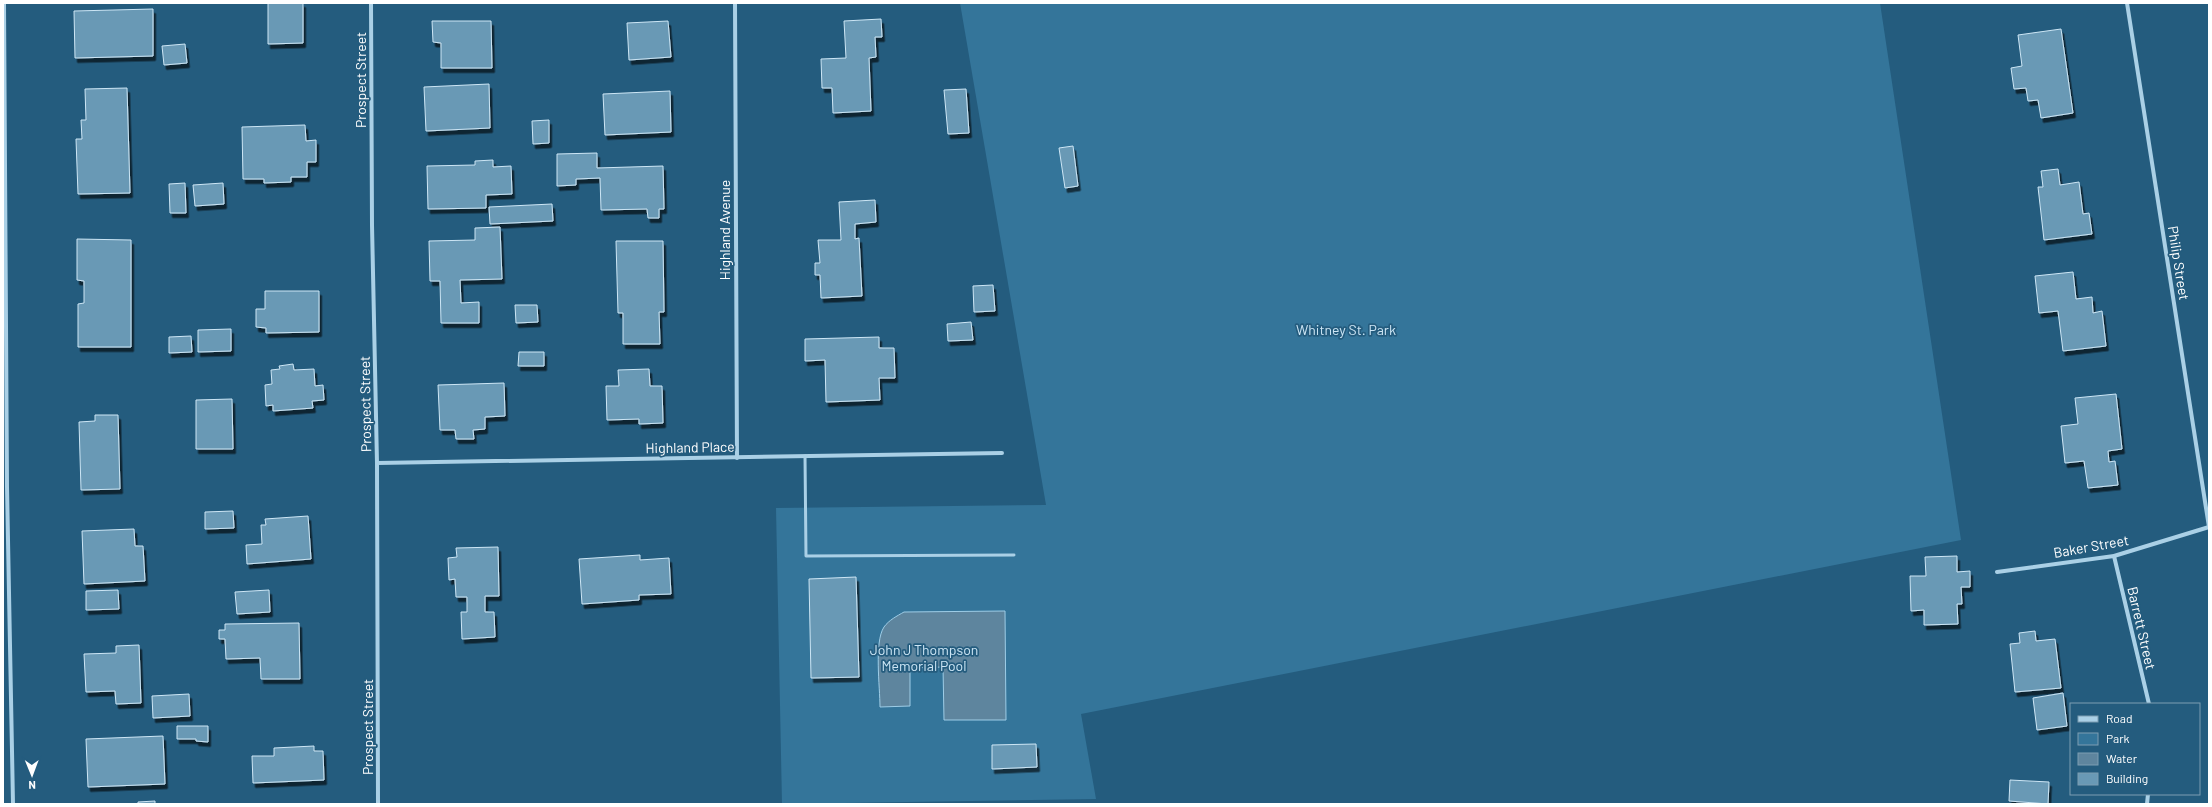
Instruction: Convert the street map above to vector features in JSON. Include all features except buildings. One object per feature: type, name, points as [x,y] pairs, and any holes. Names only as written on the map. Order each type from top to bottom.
[{"type":"street","points":[[4,3],[7,455],[13,804]]},
{"type":"street","name":"Prospect Street","points":[[371,3],[372,225],[377,463],[378,804]]},
{"type":"street","name":"Highland Avenue","points":[[735,3],[737,458]]},
{"type":"street","name":"Philip Street","points":[[2127,3],[2209,527]]},
{"type":"street","name":"Highland Place","points":[[377,463],[1002,453]]},
{"type":"street","name":"Baker Street","points":[[1997,572],[2114,556],[2209,527]]},
{"type":"street","name":"Barrett Street","points":[[2114,556],[2149,703]]},
{"type":"lane","points":[[805,456],[806,556],[1014,555]]},
{"type":"green space","name":"Whitney St. Park","points":[[960,3],[1880,3],[1961,540],[1081,714],[1096,799],[782,804],[776,508],[1046,505]]},
{"type":"water","points":[[1005,611],[1006,720],[944,720],[943,667],[910,668],[910,706],[880,707],[878,665],[879,643],[884,627],[891,620],[904,612]]},
{"type":"park label","name":"John J Thompson Memorial Pool","points":[[924,658]]}]
